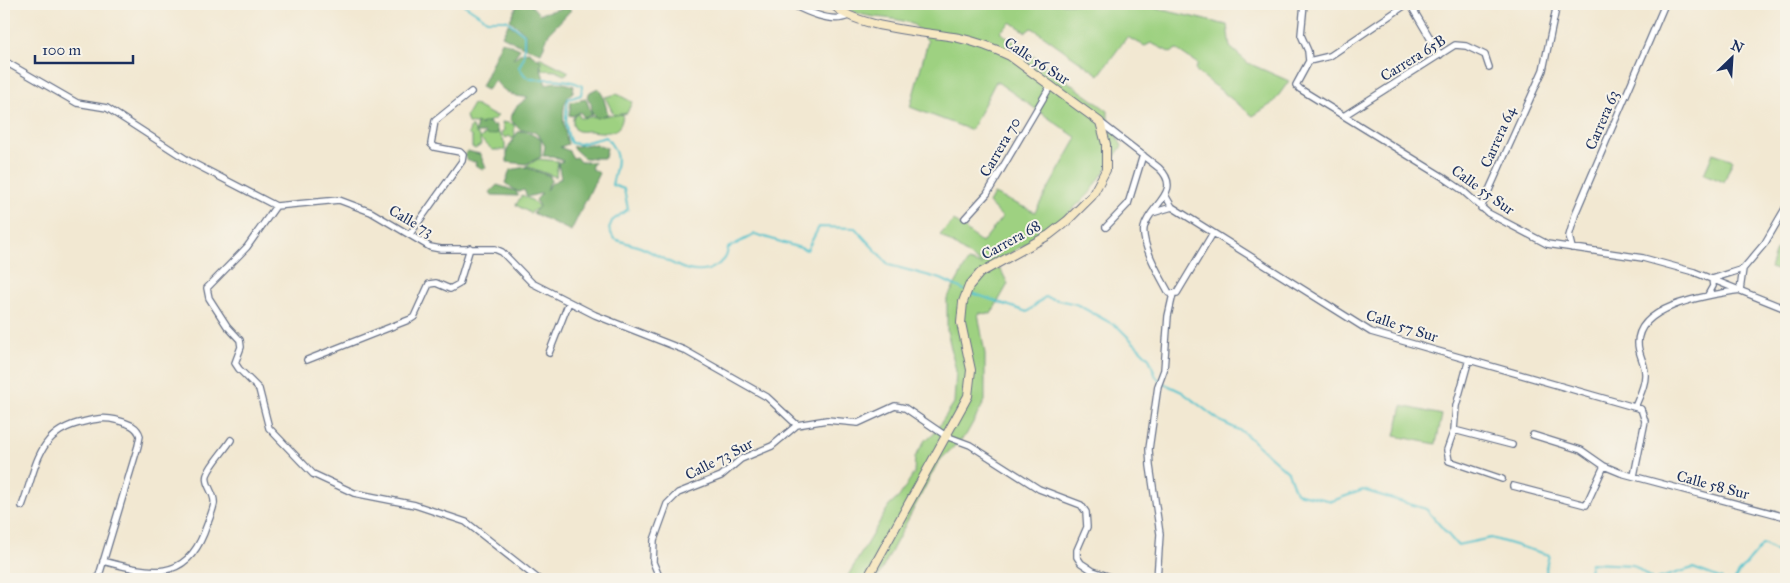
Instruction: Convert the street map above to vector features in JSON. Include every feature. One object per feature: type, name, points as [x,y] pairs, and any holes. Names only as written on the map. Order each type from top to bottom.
[{"type":"street","name":"Calle 56 Sur","points":[[791,4],[817,15],[837,18],[848,16],[902,29],[959,38],[996,49],[1051,85],[1165,174],[1169,185],[1165,195]]},
{"type":"street","points":[[833,4],[848,16]]},
{"type":"street","points":[[1304,4],[1301,34],[1308,51],[1309,61],[1330,56],[1408,4],[1440,55]]},
{"type":"street","name":"Carrera 64","points":[[1481,208],[1526,104],[1543,70],[1557,4]]},
{"type":"street","name":"Carrera 63","points":[[1572,248],[1569,236],[1576,212],[1665,4]]},
{"type":"street","name":"Carrera 65B","points":[[1346,115],[1455,46],[1466,46],[1484,55],[1489,67]]},
{"type":"street","points":[[4,61],[77,102],[107,108],[189,162],[276,206],[246,247],[207,288],[210,298],[227,326],[240,340],[241,347],[235,363],[239,370],[259,389],[269,428],[318,477],[354,493],[415,505],[466,522],[538,579]]},
{"type":"street","name":"Calle 55 Sur","points":[[1309,61],[1296,85],[1300,89],[1346,115],[1378,138],[1443,177],[1462,190],[1481,208],[1504,223],[1547,244],[1642,258],[1694,272],[1786,309]]},
{"type":"street","name":"Carrera 70","points":[[965,218],[987,194],[1051,85]]},
{"type":"street","points":[[410,234],[462,161],[463,155],[460,152],[434,147],[431,144],[435,121],[471,92]]},
{"type":"street","name":"Carrera 68","points":[[867,579],[966,401],[971,386],[971,370],[963,336],[961,310],[966,294],[980,273],[1049,235],[1067,221],[1092,196],[1106,170],[1106,144],[1100,122]]},
{"type":"street","points":[[1106,227],[1128,204],[1143,155]]},
{"type":"street","points":[[1165,195],[1144,228],[1145,239],[1155,267],[1169,293],[1177,294],[1213,233]]},
{"type":"street","name":"Calle 57 Sur","points":[[1165,195],[1172,207],[1370,332],[1635,406]]},
{"type":"street","name":"Calle 73","points":[[276,206],[339,200],[371,212],[430,247],[442,249],[488,248],[502,252],[532,284],[595,315],[633,328],[684,350],[766,398],[797,425]]},
{"type":"street","points":[[1152,213],[1172,207]]},
{"type":"street","points":[[1708,295],[1713,286],[1712,279],[1743,269],[1765,243],[1786,207]]},
{"type":"street","points":[[307,360],[411,319],[429,284],[436,283],[450,289],[459,284],[470,248]]},
{"type":"street","points":[[1634,476],[1645,421],[1644,414],[1635,406],[1645,373],[1638,346],[1643,328],[1648,321],[1664,309],[1708,295],[1740,290],[1743,269]]},
{"type":"street","points":[[1157,579],[1160,534],[1149,449],[1158,386],[1162,377],[1168,316],[1173,294]]},
{"type":"street","points":[[549,353],[569,302]]},
{"type":"street","points":[[1469,359],[1456,406],[1454,430],[1447,450],[1449,461],[1502,479]]},
{"type":"street","points":[[797,425],[827,420],[858,423],[900,405],[946,436],[970,445],[1039,489],[1081,506],[1087,518],[1085,534],[1077,550],[1077,557],[1080,563],[1093,571],[1116,579]]},
{"type":"street","points":[[22,506],[45,443],[54,433],[71,425],[102,418],[121,421],[134,427],[140,436],[138,446],[98,579]]},
{"type":"street","name":"Calle 73 Sur","points":[[660,579],[654,562],[654,540],[667,504],[678,494],[721,476],[740,459],[772,446],[797,425]]},
{"type":"street","points":[[1454,430],[1512,445]]},
{"type":"street","name":"Calle 58 Sur","points":[[1533,434],[1581,450],[1604,466],[1634,476],[1786,517]]},
{"type":"street","points":[[103,561],[151,572],[172,571],[188,563],[198,551],[214,504],[213,494],[207,482],[208,474],[231,440]]},
{"type":"street","points":[[1512,486],[1586,505],[1604,466]]},
{"type":"green space","points":[[518,4],[530,4],[539,14],[567,7],[571,10],[549,33],[541,53],[525,47],[525,33],[510,20]]},
{"type":"green space","points":[[841,4],[1154,4],[1154,8],[1227,25],[1230,47],[1248,63],[1289,81],[1273,103],[1253,116],[1195,70],[1198,64],[1176,49],[1171,53],[1151,43],[1145,46],[1127,37],[1099,75],[1034,29],[1031,28],[1026,32],[1011,22],[1000,32],[1108,111],[1108,121],[1122,146],[1089,194],[1050,230],[988,266],[1001,270],[1008,284],[991,314],[978,313],[985,354],[985,401],[966,435],[938,462],[877,579],[846,579],[889,506],[899,497],[914,473],[915,457],[925,440],[933,435],[954,403],[956,371],[947,330],[947,299],[968,261],[983,265],[940,235],[954,220],[982,243],[1002,217],[989,203],[994,194],[1035,212],[1077,138],[996,81],[971,130],[910,107],[928,41],[912,24],[894,19],[866,16],[849,10]]},
{"type":"green space","points":[[508,24],[524,34],[523,47],[502,36]]},
{"type":"green space","points":[[502,41],[520,49],[513,59],[521,53],[529,52],[542,62],[540,66],[546,85],[556,82],[574,86],[573,92],[565,102],[563,116],[568,144],[560,147],[569,151],[573,158],[576,157],[580,162],[594,162],[591,168],[599,173],[571,231],[533,213],[539,207],[536,200],[542,193],[527,197],[524,190],[518,192],[505,183],[510,170],[525,167],[550,176],[551,181],[546,190],[552,183],[561,178],[558,163],[563,161],[553,156],[543,156],[545,146],[539,136],[526,130],[520,130],[510,119],[516,107],[528,97],[509,93],[495,80],[487,90],[481,87]]},
{"type":"green space","points":[[539,57],[569,72],[564,75],[556,71],[542,70]]},
{"type":"green space","points":[[598,88],[603,96],[608,114],[597,118],[592,114],[591,103],[587,97],[590,92]]},
{"type":"green space","points":[[617,94],[632,102],[627,113],[623,114],[620,126],[613,131],[580,131],[576,130],[573,125],[573,118],[578,113],[580,118],[614,115],[605,97]]},
{"type":"green space","points":[[586,99],[592,115],[584,117],[580,112],[573,116],[569,115],[571,102]]},
{"type":"green space","points":[[473,104],[498,116],[484,123],[468,123],[466,116]]},
{"type":"green space","points":[[484,122],[489,122],[492,126],[495,124],[498,133],[488,136],[485,133],[475,133],[477,123],[481,125]]},
{"type":"green space","points":[[502,122],[514,124],[515,136],[512,139],[510,136],[505,138],[501,133],[504,130]]},
{"type":"green space","points":[[471,126],[480,138],[486,134],[499,133],[505,143],[505,150],[493,150],[480,139],[481,145],[475,149],[472,147],[472,137],[468,134]]},
{"type":"green space","points":[[525,131],[541,139],[541,157],[526,164],[507,162],[507,150],[518,132]]},
{"type":"green space","points":[[591,144],[607,148],[605,158],[584,158],[572,147]]},
{"type":"green space","points":[[467,151],[480,154],[486,168],[482,169],[475,165],[476,162],[468,161],[464,156]]},
{"type":"green space","points":[[1713,153],[1733,160],[1724,182],[1704,174]]},
{"type":"green space","points":[[538,159],[558,161],[556,177],[526,166]]},
{"type":"green space","points":[[497,185],[516,191],[518,196],[492,195],[490,192]]},
{"type":"green space","points":[[522,195],[539,207],[530,213],[516,205]]},
{"type":"green space","points":[[1776,250],[1786,253],[1786,273],[1770,268]]},
{"type":"green space","points":[[1402,406],[1442,415],[1436,444],[1395,436]]},
{"type":"waterway","points":[[463,4],[487,20],[506,20],[524,34],[524,57],[519,67],[525,76],[531,79],[566,80],[582,86],[581,95],[568,99],[567,133],[571,143],[579,144],[606,137],[614,150],[617,165],[612,185],[624,189],[628,209],[612,221],[609,229],[614,239],[640,247],[687,270],[697,271],[716,266],[725,259],[728,248],[755,234],[807,250],[819,227],[855,228],[889,265],[941,279],[964,290]]},
{"type":"waterway","points":[[969,292],[1027,312],[1045,297],[1076,304],[1118,327],[1149,358],[1156,377],[1165,384],[1182,392],[1220,421],[1243,432],[1288,472],[1296,493],[1332,501],[1363,490],[1426,509],[1457,545],[1491,538],[1549,555],[1546,567],[1547,579]]},
{"type":"waterway","points":[[1734,579],[1763,544],[1786,557]]},
{"type":"waterway","points":[[1587,579],[1591,563],[1633,565],[1652,579]]},
{"type":"waterway","points":[[1657,579],[1693,568],[1722,579]]},
{"type":"waterway","points":[[588,574],[611,579]]}]
